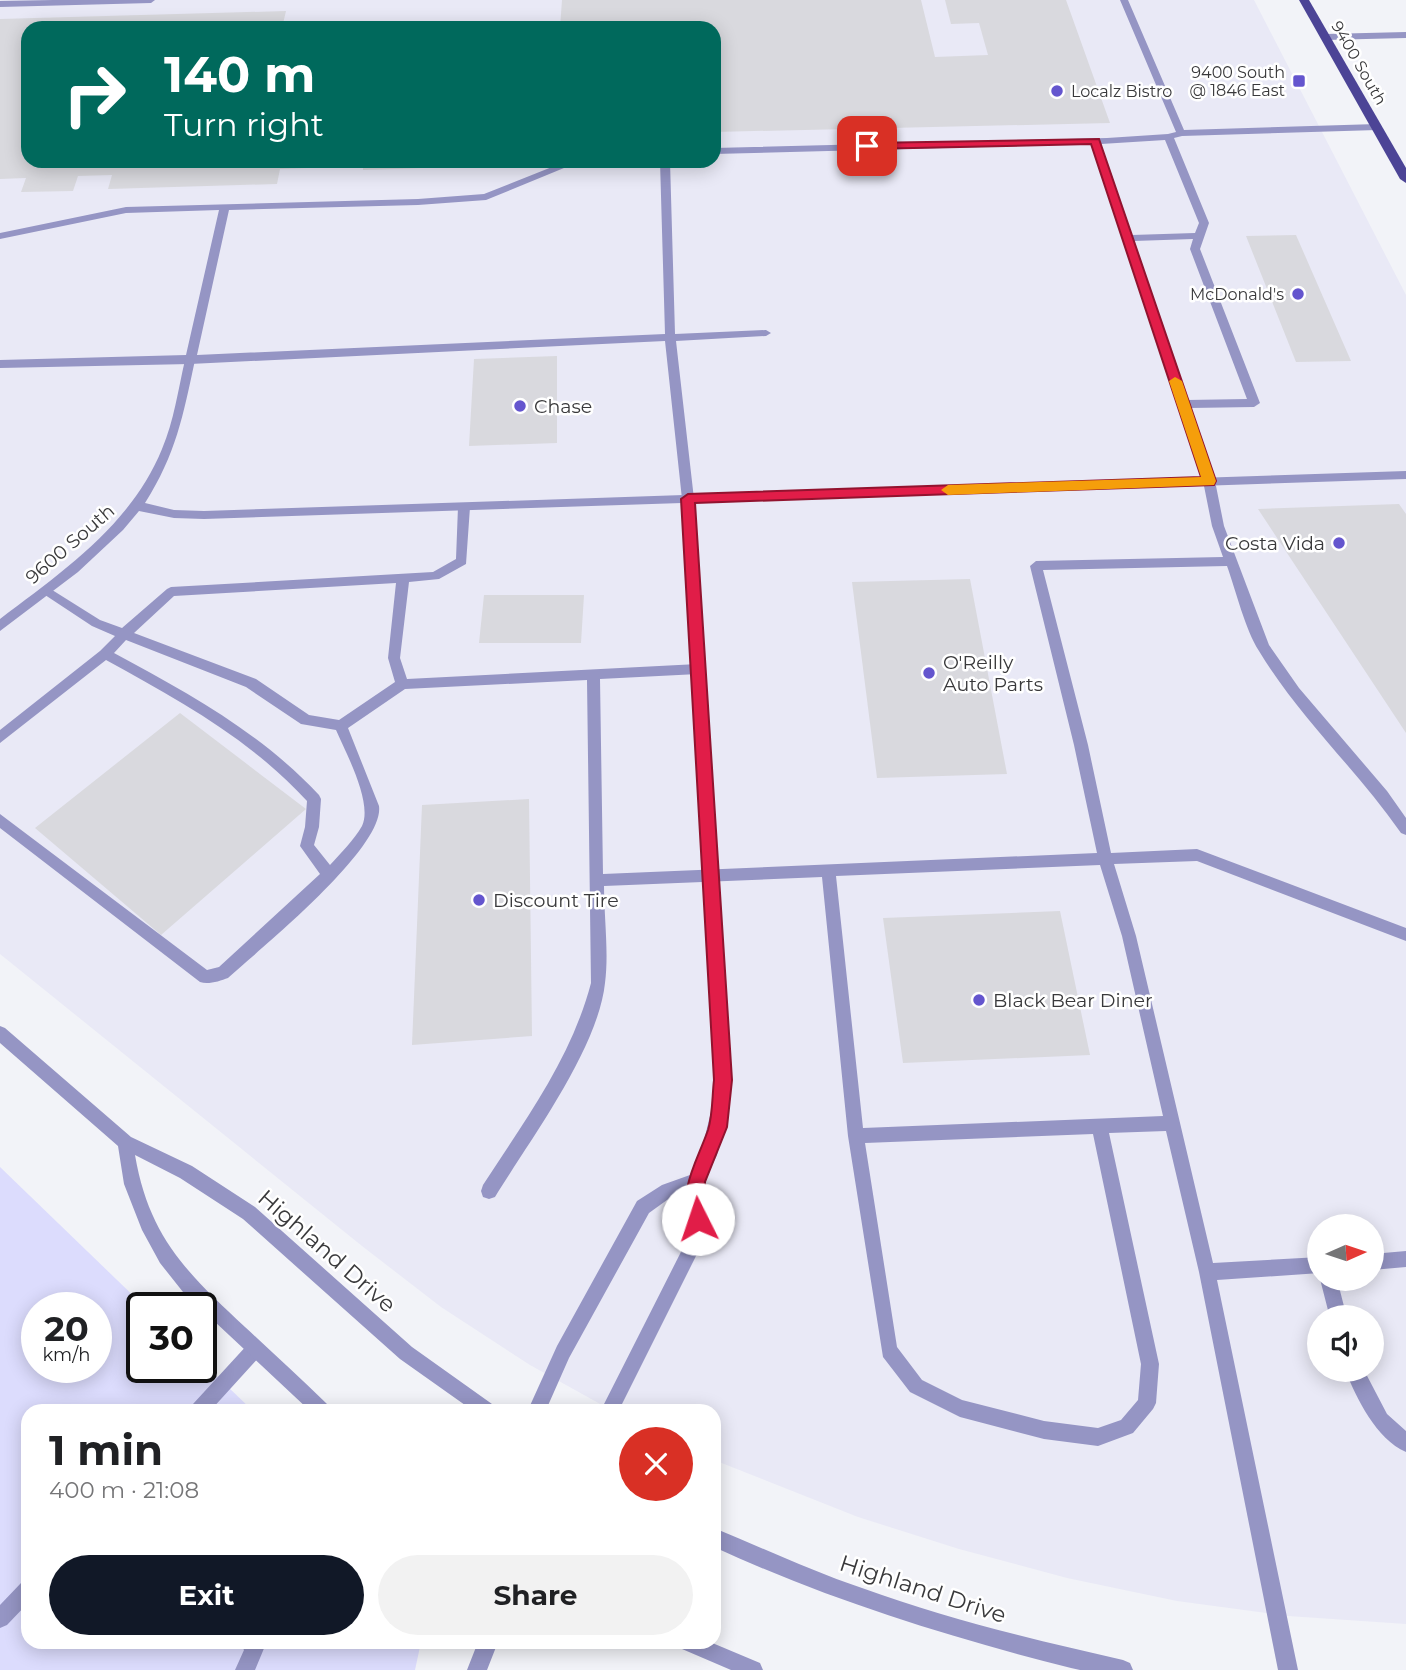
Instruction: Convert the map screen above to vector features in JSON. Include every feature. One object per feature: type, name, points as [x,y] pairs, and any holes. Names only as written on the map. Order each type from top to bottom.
[{"type":"main road","name":"9400 South","points":[[1304,0],[1406,179]]},
{"type":"street","points":[[0,4],[151,0]]},
{"type":"street","points":[[1124,0],[1181,133]]},
{"type":"street","points":[[1325,37],[1406,35]]},
{"type":"street","points":[[721,151],[1095,141],[1169,137],[1181,133],[1377,127]]},
{"type":"street","points":[[1169,137],[1204,223],[1195,249],[1254,403],[1183,404]]},
{"type":"street","points":[[1095,141],[1209,481],[1218,526],[1229,561],[1263,647],[1294,692],[1382,795],[1406,829]]},
{"type":"street","points":[[0,236],[126,210],[486,197],[558,168]]},
{"type":"street","points":[[613,1404],[692,1248],[698,1219],[695,1182],[712,1146],[723,1095],[688,499],[670,336],[665,168]]},
{"type":"street","name":"9600 South","points":[[0,626],[109,538],[149,489],[169,447],[225,208]]},
{"type":"street","points":[[1127,238],[1200,236]]},
{"type":"street","points":[[0,363],[190,360],[766,333]]},
{"type":"street","points":[[137,506],[188,515],[1406,475]]},
{"type":"street","points":[[0,738],[105,654],[171,592],[435,576],[462,561],[464,507]]},
{"type":"street","points":[[1229,561],[1036,566],[1081,745],[1105,859],[1129,936],[1207,1272],[1288,1670]]},
{"type":"street","points":[[402,684],[394,658],[403,578]]},
{"type":"street","points":[[45,591],[96,623],[251,683],[306,720],[341,726],[402,684],[698,669]]},
{"type":"street","points":[[105,654],[206,710],[290,771],[313,799],[312,827],[307,846],[329,875]]},
{"type":"street","points":[[489,1191],[573,1054],[593,1009],[598,984],[593,676]]},
{"type":"street","points":[[0,820],[205,977],[223,973],[329,875],[368,832],[373,812],[341,726]]},
{"type":"street","points":[[597,880],[1197,855],[1406,935]]},
{"type":"street","points":[[828,870],[856,1136],[889,1351],[916,1386],[960,1408],[1044,1430],[1098,1437],[1127,1427],[1147,1403],[1148,1352],[1100,1126]]},
{"type":"street","name":"Highland Drive","points":[[0,1033],[125,1142],[186,1172],[248,1213],[406,1353],[478,1404]]},
{"type":"street","points":[[856,1136],[1173,1124]]},
{"type":"street","points":[[125,1142],[132,1184],[148,1224],[166,1257],[189,1286],[315,1404]]},
{"type":"street","points":[[540,1404],[563,1352],[643,1208],[659,1194],[695,1182]]},
{"type":"street","points":[[1384,1261],[1406,1259]]},
{"type":"street","points":[[1207,1272],[1307,1266]]},
{"type":"street","points":[[205,1404],[255,1349]]},
{"type":"street","points":[[1360,1382],[1381,1420],[1406,1443]]},
{"type":"street","name":"Highland Drive","points":[[721,1539],[827,1583],[930,1619],[1031,1650],[1123,1670]]},
{"type":"street","points":[[0,1618],[21,1597]]},
{"type":"street","points":[[245,1670],[255,1649]]},
{"type":"street","points":[[477,1670],[485,1649]]},
{"type":"street","points":[[705,1649],[753,1670]]},
{"type":"shaded area","points":[[0,0],[1254,0],[1406,295],[1406,1624],[1288,1616],[1177,1601],[1067,1578],[959,1549],[858,1517],[721,1463],[721,1404],[600,1404],[530,1365],[441,1307],[0,954]]},
{"type":"shaded area","points":[[0,1167],[129,1292],[126,1292],[126,1383],[217,1383],[217,1376],[246,1404],[21,1404],[21,1649],[420,1649],[415,1670],[0,1670]]},
{"type":"building","points":[[562,0],[921,0],[935,57],[988,55],[979,23],[951,24],[945,0],[1066,0],[1110,123],[721,132],[721,21],[560,21]]},
{"type":"building","points":[[286,11],[284,21],[21,21],[21,168],[308,168],[280,169],[277,184],[108,189],[112,175],[78,176],[73,191],[21,192],[26,178],[0,179],[0,19]]},
{"type":"building","points":[[363,168],[424,168],[363,170]]},
{"type":"building","points":[[1296,235],[1351,361],[1296,362],[1246,236]]},
{"type":"building","points":[[557,356],[557,443],[469,446],[474,359]]},
{"type":"building","points":[[1399,504],[1406,514],[1406,733],[1258,509]]},
{"type":"building","points":[[970,579],[1007,774],[877,778],[852,582]]},
{"type":"building","points":[[484,595],[584,595],[581,643],[479,643]]},
{"type":"building","points":[[180,713],[306,809],[161,935],[35,828]]},
{"type":"building","points":[[529,799],[532,1036],[412,1045],[422,805]]},
{"type":"building","points":[[1060,911],[1090,1055],[903,1063],[883,918]]},
{"type":"slow traffic","points":[[948,490],[1209,481],[1175,381]]},
{"type":"place","name":"9400 South @ 1846 East","points":[[1299,81]]},
{"type":"place","name":"Localz Bistro","points":[[1057,91]]},
{"type":"place","name":"McDonald's","points":[[1298,294]]},
{"type":"place","name":"Chase","points":[[520,406]]},
{"type":"place","name":"Costa Vida","points":[[1339,543]]},
{"type":"place","name":"O'Reilly Auto Parts","points":[[929,673]]},
{"type":"place","name":"Discount Tire","points":[[479,900]]},
{"type":"place","name":"Black Bear Diner","points":[[979,1000]]},
{"type":"route","points":[[698,1219],[695,1182],[709,1155],[718,1127],[723,1080],[688,499],[1209,481],[1095,141],[867,146]]}]
